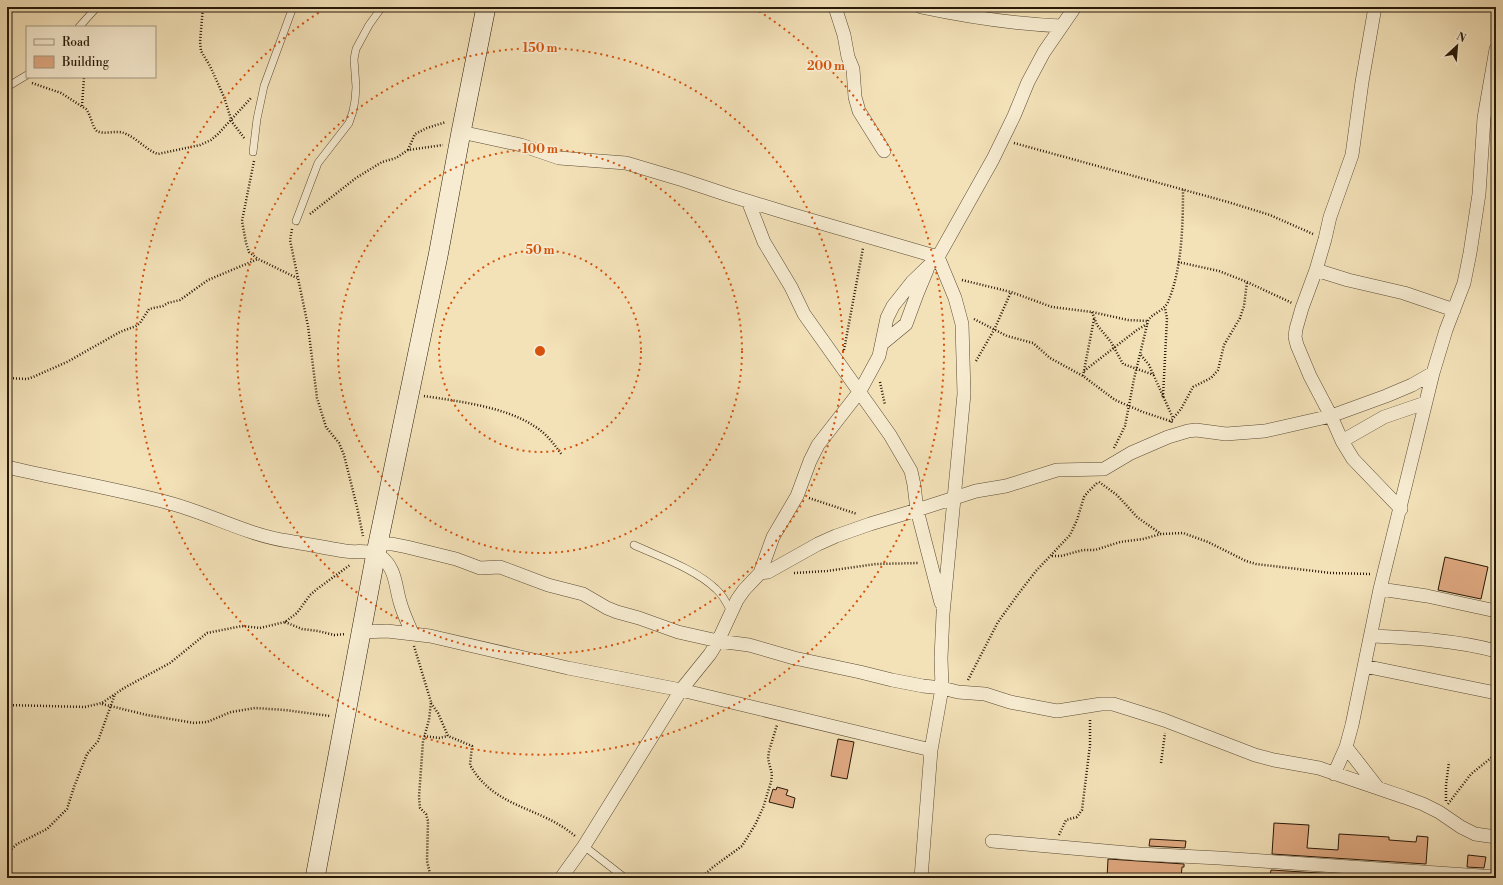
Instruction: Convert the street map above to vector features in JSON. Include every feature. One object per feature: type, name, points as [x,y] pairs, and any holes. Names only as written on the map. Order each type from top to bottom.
[{"type":"street","points":[[315,878],[362,632],[374,550],[409,394],[486,7]]},
{"type":"street","points":[[835,7],[844,34],[848,57],[853,69],[859,112],[884,152]]},
{"type":"street","points":[[921,7],[999,21],[1029,25],[1061,26]]},
{"type":"street","points":[[883,343],[906,324],[917,294],[934,261],[990,165],[1028,82],[1044,52],[1075,7]]},
{"type":"street","points":[[1374,7],[1352,155],[1332,210],[1316,270],[1302,308],[1295,337],[1297,345],[1317,390],[1331,416],[1342,442],[1353,458],[1401,509]]},
{"type":"street","points":[[1334,774],[1346,746],[1380,589],[1401,509],[1433,373],[1446,330],[1464,283],[1475,225],[1479,194],[1484,118],[1492,91],[1496,49]]},
{"type":"street","points":[[461,130],[559,158],[626,163],[866,236],[934,261],[944,270],[958,308],[963,341],[963,418],[943,614],[941,658],[942,688],[931,750],[921,878]]},
{"type":"street","points":[[748,201],[764,242],[791,287],[804,314],[890,435],[911,471],[917,510],[932,564],[943,614]]},
{"type":"street","points":[[764,573],[773,537],[797,496],[818,446],[860,391],[879,356],[883,343],[887,318],[893,306],[912,282],[934,261]]},
{"type":"street","points":[[1316,270],[1348,280],[1404,293],[1454,310]]},
{"type":"street","points":[[561,878],[584,846],[681,690],[710,654],[744,590],[764,573],[836,536],[976,491],[1006,486],[1057,470],[1106,468],[1139,449],[1168,437],[1196,430],[1226,434],[1265,431],[1331,416],[1358,407],[1412,385],[1433,373]]},
{"type":"street","points":[[1342,442],[1384,417],[1426,403]]},
{"type":"street","points":[[7,467],[118,490],[172,504],[205,514],[268,538],[323,546],[344,551],[374,550],[392,544],[456,559],[480,568],[500,567],[548,585],[583,594],[607,608],[678,632],[718,641],[749,645],[794,658],[892,680],[958,692],[985,694],[1010,702],[1057,711],[1101,704],[1114,704],[1164,720],[1255,755],[1319,768],[1423,804],[1439,812],[1461,828],[1476,834],[1496,837]]},
{"type":"street","points":[[374,550],[388,564],[393,572],[401,607],[412,633]]},
{"type":"street","points":[[1380,589],[1428,596],[1496,611]]},
{"type":"street","points":[[362,632],[387,631],[412,633],[601,675],[681,690],[931,750]]},
{"type":"street","points":[[1371,636],[1451,643],[1496,651]]},
{"type":"street","points":[[1364,666],[1496,693]]},
{"type":"street","points":[[1346,746],[1378,789]]},
{"type":"street","points":[[992,841],[1139,854],[1496,877]]},
{"type":"lane","points":[[81,26],[98,7]]},
{"type":"lane","points":[[253,152],[257,119],[264,86],[293,7]]},
{"type":"lane","points":[[296,221],[318,163],[349,123],[355,100],[356,87],[354,59],[356,49],[369,25],[382,7]]},
{"type":"lane","points":[[7,87],[24,77]]},
{"type":"lane","points":[[634,545],[706,581],[724,598],[731,612]]},
{"type":"lane","points":[[584,846],[625,878]]},
{"type":"path","points":[[203,7],[201,51],[210,66],[224,97],[235,128],[250,145],[253,152],[254,164],[242,220],[249,252],[258,259],[298,278]]},
{"type":"path","points":[[26,78],[61,93],[82,106],[89,112],[96,130],[101,132],[124,133],[153,153],[158,154],[164,154],[200,145],[211,140],[254,94]]},
{"type":"path","points":[[82,106],[84,78]]},
{"type":"path","points":[[408,150],[415,134],[427,128],[461,130]]},
{"type":"path","points":[[7,705],[85,707],[102,703],[133,682],[170,663],[207,633],[242,626],[260,628],[285,622],[297,613],[317,588],[374,550],[357,507],[339,443],[326,428],[317,398],[308,326],[290,240],[296,221],[312,212],[356,178],[382,162],[396,158],[408,150],[461,130]]},
{"type":"path","points":[[1002,140],[1183,189],[1270,215],[1325,239]]},
{"type":"path","points":[[1164,397],[1167,318],[1165,307],[1171,293],[1182,239],[1183,189]]},
{"type":"path","points":[[841,365],[866,236]]},
{"type":"path","points":[[7,378],[34,378],[67,362],[120,332],[136,326],[140,323],[148,309],[180,300],[208,280],[258,259]]},
{"type":"path","points":[[1178,262],[1219,271],[1248,282],[1302,308]]},
{"type":"path","points":[[944,270],[964,281],[1011,292],[1052,306],[1148,323]]},
{"type":"path","points":[[1172,420],[1186,401],[1193,387],[1211,378],[1218,370],[1224,345],[1236,325],[1244,306],[1248,282]]},
{"type":"path","points":[[964,375],[980,356],[994,330],[1011,292]]},
{"type":"path","points":[[958,692],[967,682],[998,622],[1027,582],[1070,535],[1077,520],[1084,498],[1099,482],[1125,426],[1136,369],[1141,355],[1148,323],[1151,316],[1165,307]]},
{"type":"path","points":[[958,308],[994,330],[1007,336],[1033,343],[1050,358],[1083,376],[1104,393],[1129,407],[1172,420],[1196,430]]},
{"type":"path","points":[[1092,312],[1094,318],[1123,364],[1154,375]]},
{"type":"path","points":[[1083,376],[1094,318]]},
{"type":"path","points":[[1084,371],[1148,323]]},
{"type":"path","points":[[1141,355],[1149,365],[1154,375],[1172,420]]},
{"type":"path","points":[[880,381],[885,408]]},
{"type":"path","points":[[409,394],[460,402],[520,418],[544,433],[562,455]]},
{"type":"path","points":[[1099,482],[1117,495],[1137,517],[1161,534]]},
{"type":"path","points":[[1052,556],[1061,556],[1083,550],[1095,550],[1120,542],[1143,539],[1161,534],[1182,533],[1196,537],[1256,564],[1331,573],[1384,574]]},
{"type":"path","points":[[764,573],[782,574],[827,571],[897,562],[932,564]]},
{"type":"path","points":[[285,622],[302,629],[334,635],[362,632]]},
{"type":"path","points":[[412,633],[417,657],[431,702],[438,713],[443,728],[448,736]]},
{"type":"path","points":[[7,853],[17,844],[47,829],[66,809],[87,754],[98,741],[112,706],[115,694]]},
{"type":"path","points":[[431,702],[429,720],[424,736],[419,797],[420,808],[426,814],[428,821],[426,861],[431,878]]},
{"type":"path","points":[[102,703],[147,715],[194,723],[207,722],[231,712],[255,708],[285,710],[345,719]]},
{"type":"path","points":[[1042,846],[1058,836],[1066,820],[1077,817],[1082,810],[1091,733],[1090,717],[1086,707]]},
{"type":"path","points":[[701,878],[713,866],[742,846],[756,825],[771,782],[772,774],[768,758],[769,751],[782,715]]},
{"type":"path","points":[[1161,763],[1165,729],[1164,720]]},
{"type":"path","points":[[424,736],[439,738],[448,736],[472,746],[470,765],[478,777],[490,790],[507,801],[543,816],[560,826],[575,836],[584,846]]},
{"type":"path","points":[[1449,762],[1446,785],[1446,806],[1472,774],[1496,754]]},
{"type":"building","points":[[1445,557],[1488,567],[1481,599],[1438,590]]},
{"type":"building","points":[[838,739],[854,742],[847,779],[831,776]]},
{"type":"building","points":[[777,787],[788,790],[786,795],[795,798],[793,808],[769,802],[773,789],[776,790]]},
{"type":"building","points":[[1274,823],[1309,825],[1307,848],[1338,850],[1339,834],[1389,837],[1389,840],[1416,842],[1417,836],[1428,837],[1426,864],[1272,854]]},
{"type":"building","points":[[1150,839],[1186,841],[1185,848],[1149,846]]},
{"type":"building","points":[[1468,855],[1486,857],[1484,868],[1467,867]]},
{"type":"building","points":[[1108,859],[1184,864],[1184,867],[1182,867],[1181,878],[1107,878]]},
{"type":"building","points":[[1271,870],[1382,878],[1291,878],[1270,876]]}]
